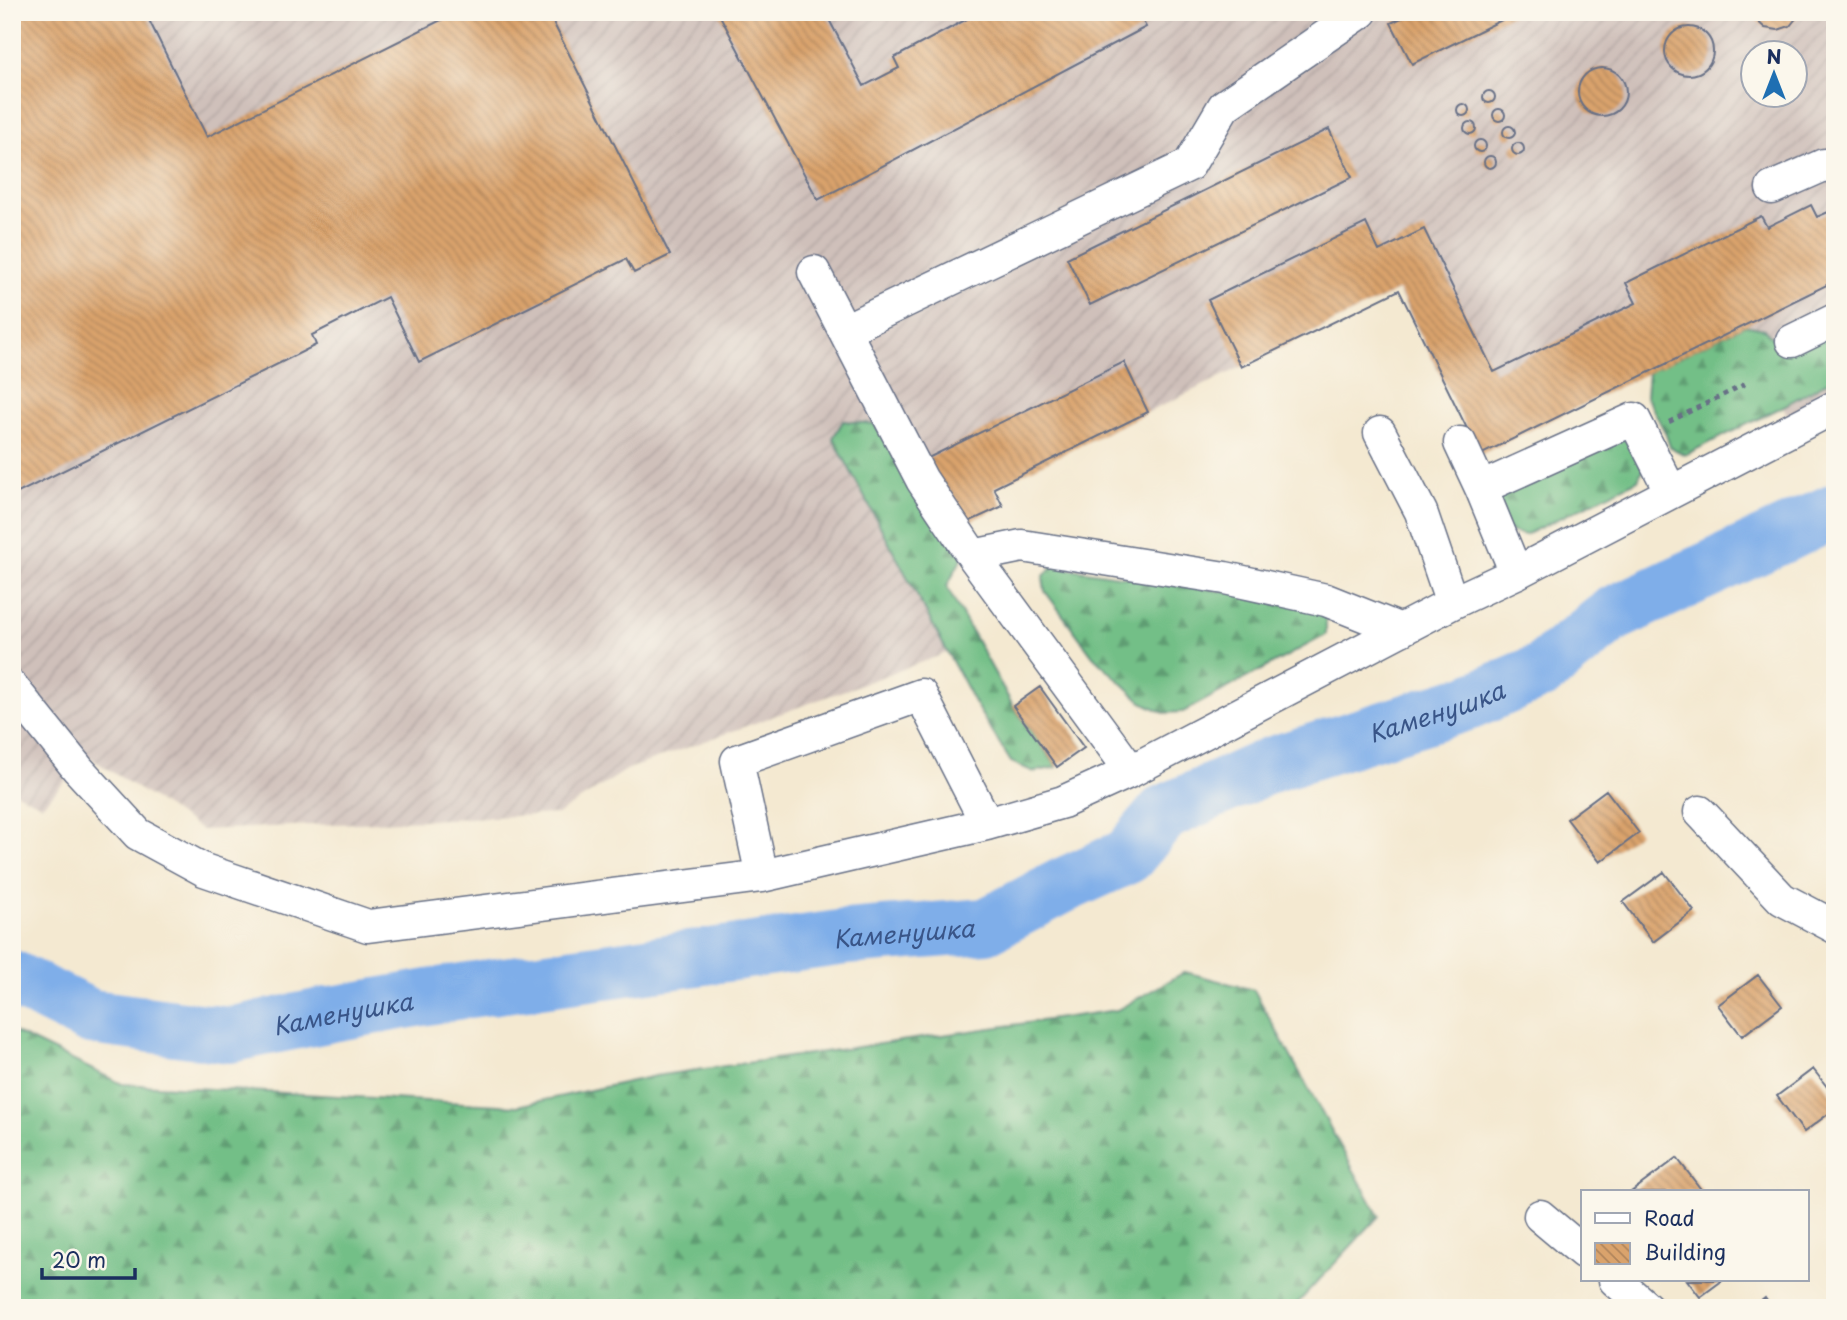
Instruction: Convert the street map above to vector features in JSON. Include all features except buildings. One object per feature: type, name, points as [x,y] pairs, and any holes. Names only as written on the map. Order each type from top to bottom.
[{"type":"lane","points":[[845,330],[1189,165],[1224,106],[1362,12]]},
{"type":"lane","points":[[1772,188],[1824,165],[1835,167]]},
{"type":"lane","points":[[814,272],[922,480],[972,556],[1131,771]]},
{"type":"lane","points":[[1793,341],[1835,320]]},
{"type":"lane","points":[[12,687],[78,769],[138,834],[204,870],[368,926],[762,876],[987,824],[1063,802],[1131,771],[1835,407]]},
{"type":"lane","points":[[1481,488],[1634,419],[1671,492]]},
{"type":"lane","points":[[1380,433],[1421,512],[1452,603]]},
{"type":"lane","points":[[1461,443],[1516,573]]},
{"type":"lane","points":[[972,556],[1022,546],[1225,578],[1325,587],[1401,630]]},
{"type":"lane","points":[[762,876],[737,761],[921,695],[987,824]]},
{"type":"lane","points":[[1700,812],[1782,899],[1835,927]]},
{"type":"lane","points":[[1541,1216],[1581,1250]]},
{"type":"lane","points":[[1617,1282],[1647,1308]]},
{"type":"path","points":[[1644,435],[1749,382]]},
{"type":"shaded area","points":[[12,12],[1835,12],[1835,390],[1789,419],[1745,325],[1480,455],[1398,291],[994,487],[1003,506],[962,525],[870,508],[947,653],[628,769],[558,814],[202,830],[89,757],[42,805],[12,791]]},
{"type":"green space","points":[[1745,325],[1764,329],[1784,349],[1835,327],[1835,377],[1685,455],[1670,447],[1646,396],[1648,372]]},
{"type":"green space","points":[[843,421],[874,424],[963,556],[947,586],[950,593],[1013,706],[1057,767],[1034,772],[1011,762],[975,704],[833,438]]},
{"type":"green space","points":[[1625,431],[1643,468],[1638,480],[1525,535],[1508,531],[1498,494]]},
{"type":"green space","points":[[1052,566],[1315,605],[1326,616],[1326,635],[1183,712],[1164,713],[1142,702],[1093,656],[1045,591],[1043,577]]},
{"type":"green space","points":[[1185,972],[1254,990],[1379,1216],[1293,1308],[12,1308],[12,1031],[122,1084],[517,1106],[655,1076],[1117,1010]]},
{"type":"waterway","name":"Каменушка","points":[[12,978],[91,1017],[229,1035],[462,991],[846,937],[986,926],[1062,886],[1128,856],[1164,813],[1270,765],[1470,702],[1542,671],[1613,614],[1835,511]]}]
